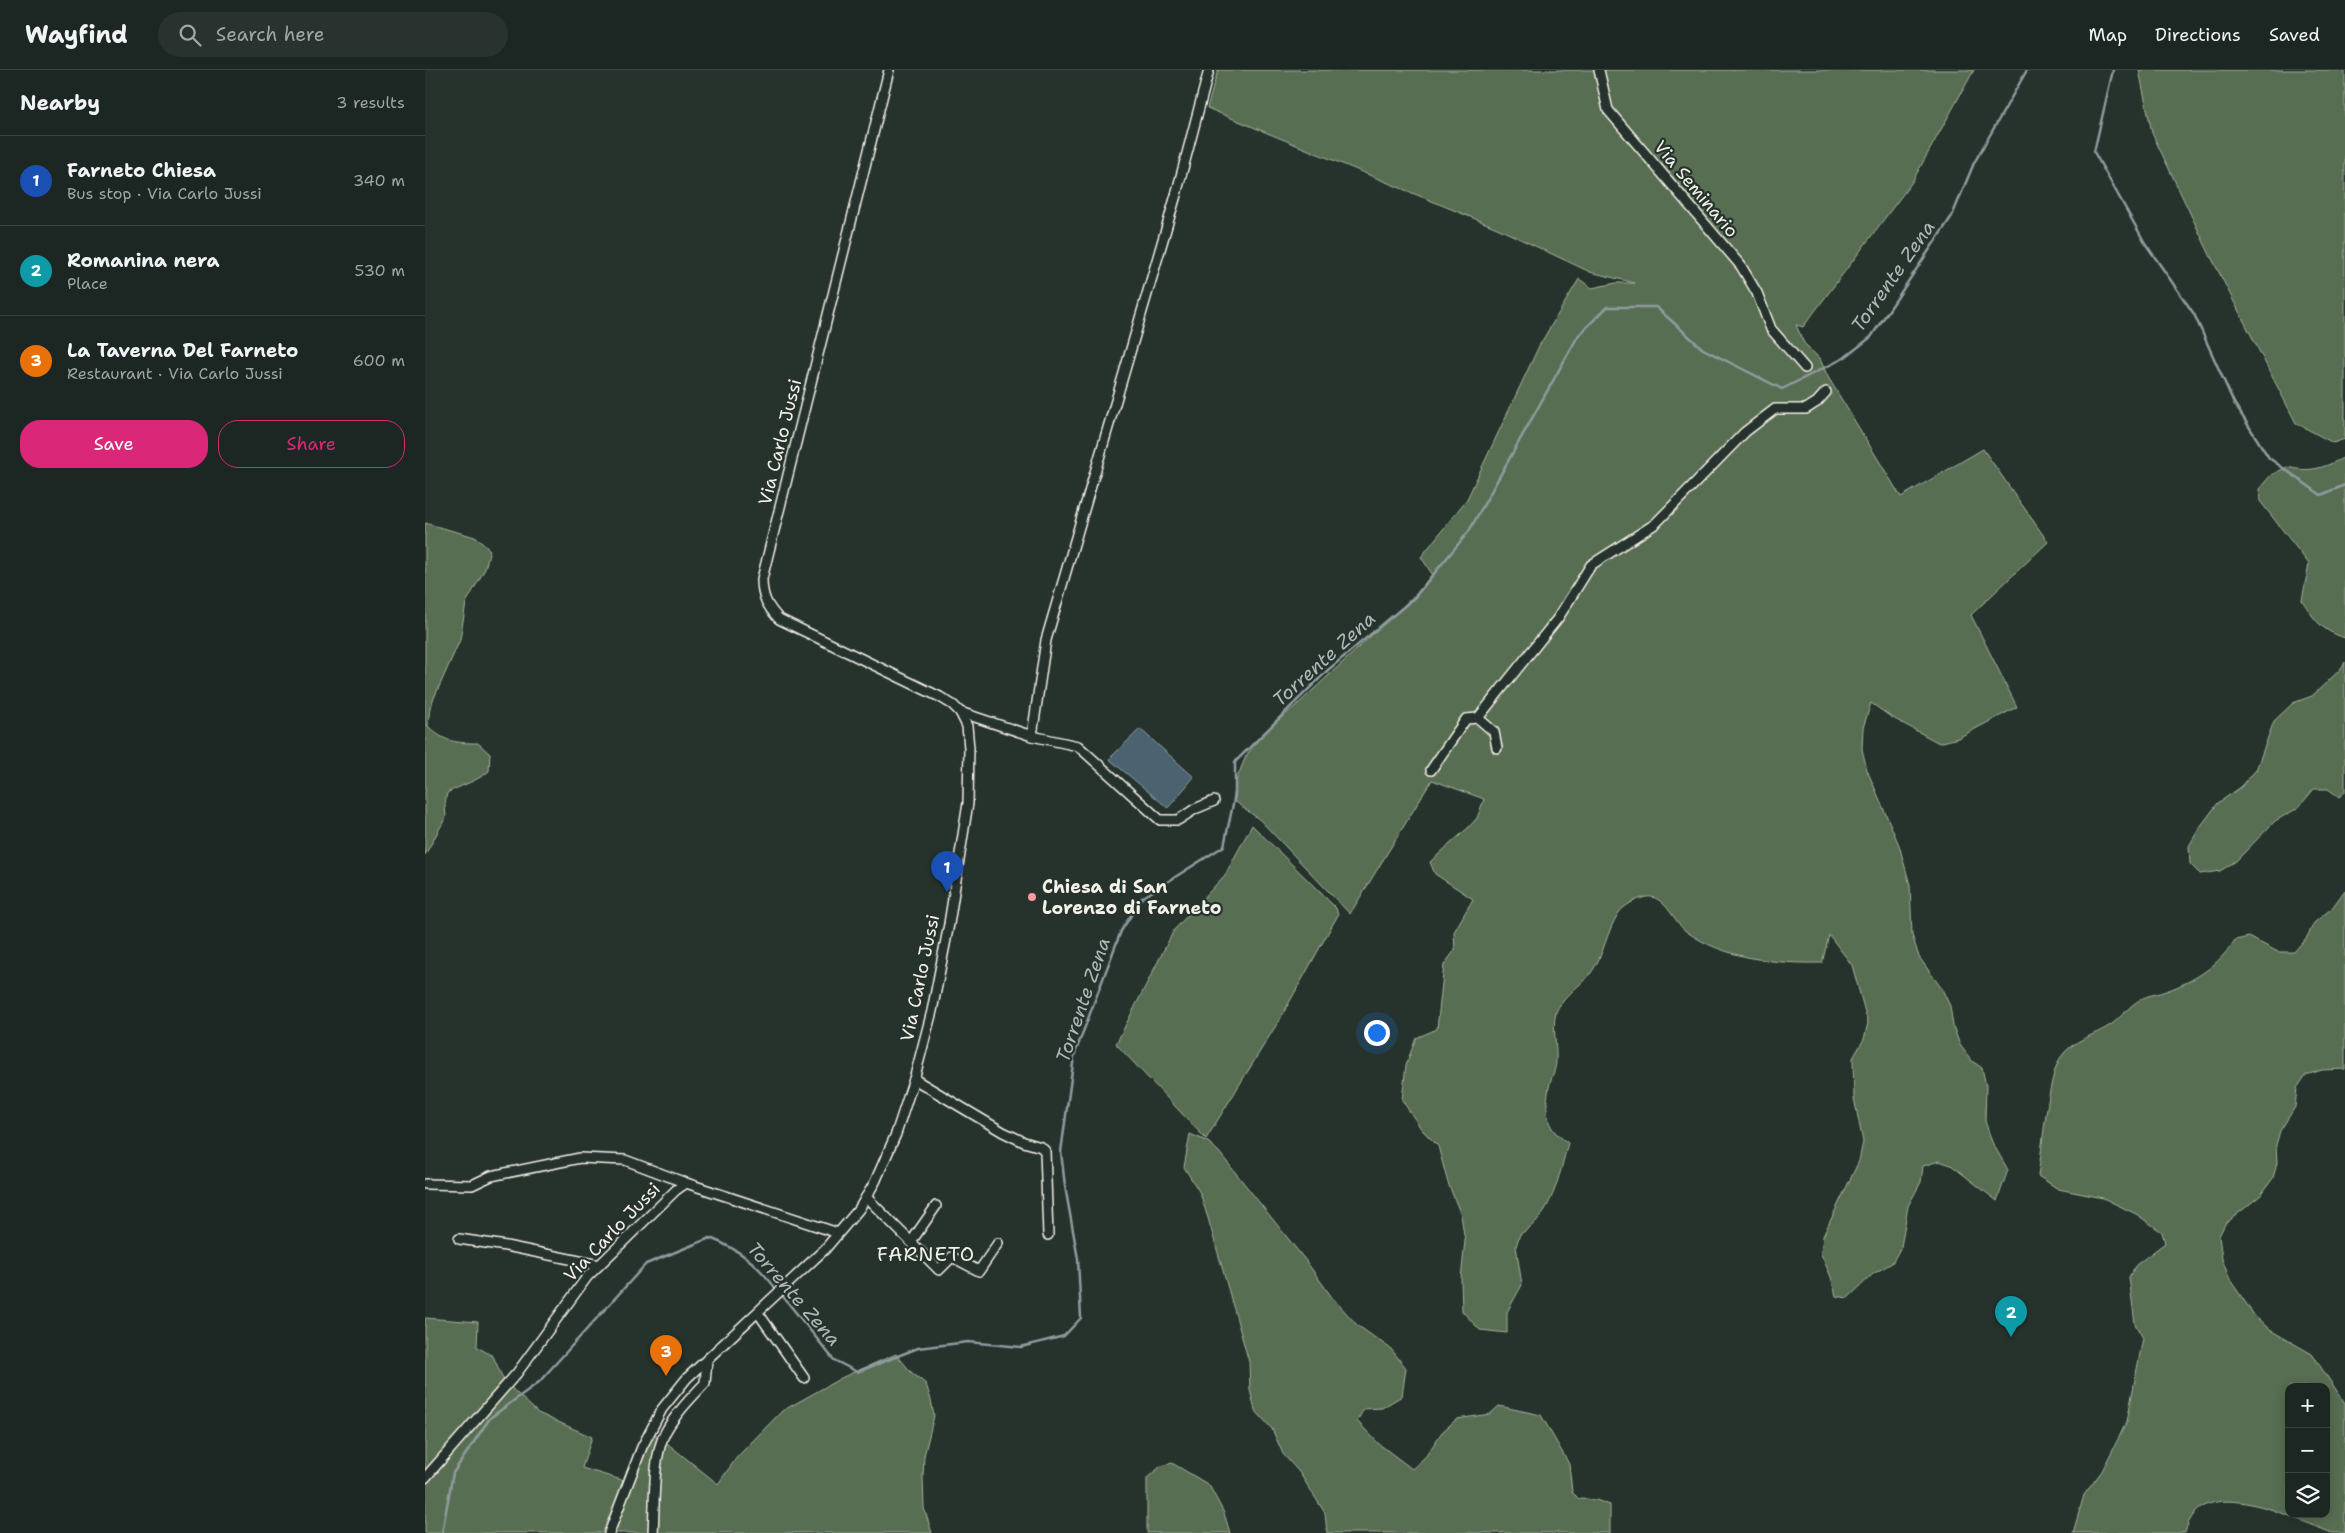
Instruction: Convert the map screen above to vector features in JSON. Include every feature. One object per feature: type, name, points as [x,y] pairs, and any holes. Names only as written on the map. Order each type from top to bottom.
[{"type":"street","name":"Via Carlo Jussi","points":[[609,1533],[641,1447],[662,1408],[687,1378],[825,1249],[859,1209],[896,1134],[932,1012],[968,802],[969,748],[967,726],[960,712],[953,705],[916,684],[779,619],[767,606],[762,592],[762,579],[889,70]]},
{"type":"street","points":[[1032,736],[1046,640],[1176,195],[1209,70]]},
{"type":"street","name":"Via Seminario","points":[[1599,70],[1609,110],[1741,266],[1757,293],[1771,329],[1805,368]]},
{"type":"street","points":[[1478,718],[1558,618],[1591,566],[1655,524],[1745,432],[1775,409],[1806,408],[1817,402],[1827,392]]},
{"type":"street","name":"Via Carlo Jussi","points":[[960,712],[1032,736],[1078,746],[1160,820],[1178,820],[1195,809],[1214,801]]},
{"type":"street","points":[[1431,770],[1466,719],[1478,718],[1494,732],[1497,748]]},
{"type":"street","points":[[914,1078],[1003,1132],[1041,1147],[1045,1151],[1048,1235]]},
{"type":"street","points":[[425,1184],[472,1185],[491,1176],[580,1158],[625,1160],[686,1183]]},
{"type":"street","name":"Via Carlo Jussi","points":[[425,1478],[517,1372],[587,1277],[676,1190],[686,1183],[838,1233]]},
{"type":"street","points":[[866,1197],[939,1270],[952,1258],[979,1271],[998,1243]]},
{"type":"street","points":[[911,1242],[936,1206]]},
{"type":"street","points":[[459,1239],[599,1265]]},
{"type":"street","points":[[761,1317],[804,1378]]},
{"type":"street","points":[[653,1533],[657,1466],[665,1432],[686,1403],[705,1383],[707,1360]]},
{"type":"green space","points":[[1218,70],[1974,70],[1912,182],[1803,327],[1796,325],[1804,343],[1820,359],[1828,377],[1901,497],[1983,449],[2048,542],[1971,615],[2017,707],[1958,738],[1939,743],[1891,717],[1871,703],[1863,728],[1862,749],[1867,770],[1899,845],[1910,885],[1912,935],[1919,957],[1942,989],[1950,1006],[1953,1026],[1960,1045],[1972,1061],[1982,1068],[1986,1086],[1985,1121],[1992,1142],[2008,1170],[1997,1201],[1951,1165],[1939,1161],[1923,1166],[1921,1182],[1908,1206],[1901,1247],[1892,1263],[1873,1274],[1848,1298],[1836,1296],[1831,1277],[1821,1254],[1823,1236],[1859,1161],[1863,1142],[1854,1098],[1853,1058],[1864,1039],[1868,1023],[1852,965],[1829,935],[1822,963],[1770,961],[1735,954],[1702,941],[1687,932],[1664,904],[1653,897],[1646,897],[1630,903],[1620,911],[1591,973],[1566,997],[1556,1012],[1554,1024],[1556,1064],[1549,1088],[1547,1112],[1552,1128],[1568,1143],[1553,1194],[1547,1206],[1531,1227],[1520,1234],[1516,1246],[1522,1285],[1507,1312],[1507,1333],[1480,1330],[1462,1311],[1461,1279],[1465,1241],[1461,1215],[1448,1183],[1438,1146],[1422,1130],[1402,1100],[1406,1065],[1416,1038],[1437,1029],[1444,965],[1455,950],[1454,932],[1473,899],[1435,874],[1430,862],[1477,818],[1484,799],[1432,780],[1350,914],[1260,820],[1233,800],[1237,778],[1246,756],[1261,735],[1299,703],[1417,593],[1432,574],[1421,557],[1467,499],[1539,346],[1579,279],[1592,288],[1616,283],[1635,283],[1590,272],[1497,228],[1207,108]]},
{"type":"green space","points":[[2139,70],[2345,70],[2345,439],[2333,443],[2296,423],[2209,253],[2152,133]]},
{"type":"green space","points":[[2345,457],[2345,638],[2330,632],[2319,624],[2302,600],[2309,564],[2260,501],[2259,489],[2271,475],[2287,467],[2303,470],[2317,468]]},
{"type":"green space","points":[[425,523],[475,537],[490,550],[485,569],[466,603],[460,640],[430,707],[428,726],[439,735],[450,740],[463,743],[478,743],[490,754],[489,771],[479,778],[447,793],[446,817],[425,855]]},
{"type":"green space","points":[[2345,662],[2345,792],[2339,797],[2328,789],[2314,789],[2298,808],[2275,821],[2236,861],[2220,871],[2200,874],[2190,864],[2189,846],[2200,827],[2218,803],[2241,787],[2256,770],[2274,721],[2293,703],[2312,696],[2342,668]]},
{"type":"green space","points":[[1252,825],[1336,908],[1338,915],[1280,1019],[1206,1139],[1116,1044],[1174,930],[1225,875]]},
{"type":"green space","points":[[2345,890],[2345,1069],[2322,1070],[2306,1075],[2297,1088],[2295,1107],[2280,1131],[2276,1145],[2277,1163],[2273,1178],[2261,1195],[2225,1224],[2219,1236],[2222,1259],[2230,1280],[2254,1315],[2270,1330],[2312,1354],[2345,1403],[2345,1533],[2332,1533],[2295,1518],[2330,1518],[2330,1383],[2285,1383],[2285,1514],[2250,1504],[2228,1501],[2209,1504],[2194,1514],[2185,1533],[2073,1533],[2084,1495],[2102,1471],[2127,1421],[2143,1338],[2135,1324],[2129,1277],[2136,1265],[2165,1243],[2162,1232],[2136,1214],[2103,1198],[2058,1189],[2038,1176],[2046,1114],[2056,1066],[2061,1057],[2072,1046],[2112,1024],[2141,999],[2177,987],[2205,971],[2222,957],[2235,940],[2249,937],[2278,952],[2294,952],[2307,937],[2314,923],[2332,908]]},
{"type":"green space","points":[[1190,1134],[1207,1141],[1219,1152],[1306,1261],[1331,1296],[1357,1325],[1391,1349],[1406,1368],[1402,1396],[1382,1408],[1364,1409],[1357,1421],[1379,1444],[1412,1469],[1426,1456],[1442,1432],[1457,1419],[1490,1414],[1499,1406],[1541,1415],[1569,1464],[1572,1492],[1579,1499],[1596,1500],[1610,1505],[1610,1533],[1327,1533],[1325,1513],[1299,1472],[1283,1454],[1272,1429],[1255,1410],[1250,1390],[1249,1362],[1208,1218],[1200,1193],[1184,1167]]},
{"type":"green space","points":[[425,1318],[478,1322],[477,1347],[493,1356],[504,1381],[538,1413],[592,1437],[582,1468],[628,1482],[653,1432],[718,1484],[737,1457],[782,1411],[843,1377],[896,1354],[911,1372],[926,1384],[931,1400],[934,1416],[924,1456],[923,1478],[924,1508],[932,1533],[425,1533]]},
{"type":"green space","points":[[1172,1463],[1209,1485],[1224,1513],[1230,1533],[1147,1533],[1147,1478],[1161,1466]]},
{"type":"water","points":[[1140,729],[1194,777],[1168,808],[1109,759]]},
{"type":"waterway","name":"Torrente Zena","points":[[781,1294],[834,1360],[857,1372],[918,1348],[968,1342],[1021,1347],[1064,1336],[1081,1318],[1078,1259],[1061,1152],[1074,1056],[1121,931],[1142,898],[1224,846],[1235,795],[1235,762],[1328,670],[1414,598],[1469,531],[1578,336],[1607,307],[1656,307],[1703,349],[1782,389],[1844,358],[1871,337],[1952,216],[1974,163],[2027,70]]},
{"type":"waterway","name":"Torrente Zena","points":[[2113,70],[2094,152],[2145,243],[2194,314],[2234,403],[2269,458],[2321,495],[2345,485]]},
{"type":"waterway","name":"Torrente Zena","points":[[442,1533],[453,1473],[490,1418],[539,1382],[646,1264],[710,1238],[748,1259],[777,1290]]},
{"type":"place","name":"Farneto Chiesa","points":[[947,892]]},
{"type":"place","name":"Chiesa di San Lorenzo di Farneto","points":[[1032,897]]},
{"type":"place","name":"Romanina nera","points":[[2011,1337]]},
{"type":"place","name":"La Taverna Del Farneto","points":[[666,1376]]},
{"type":"district","name":"FARNETO","points":[[926,1254]]}]
